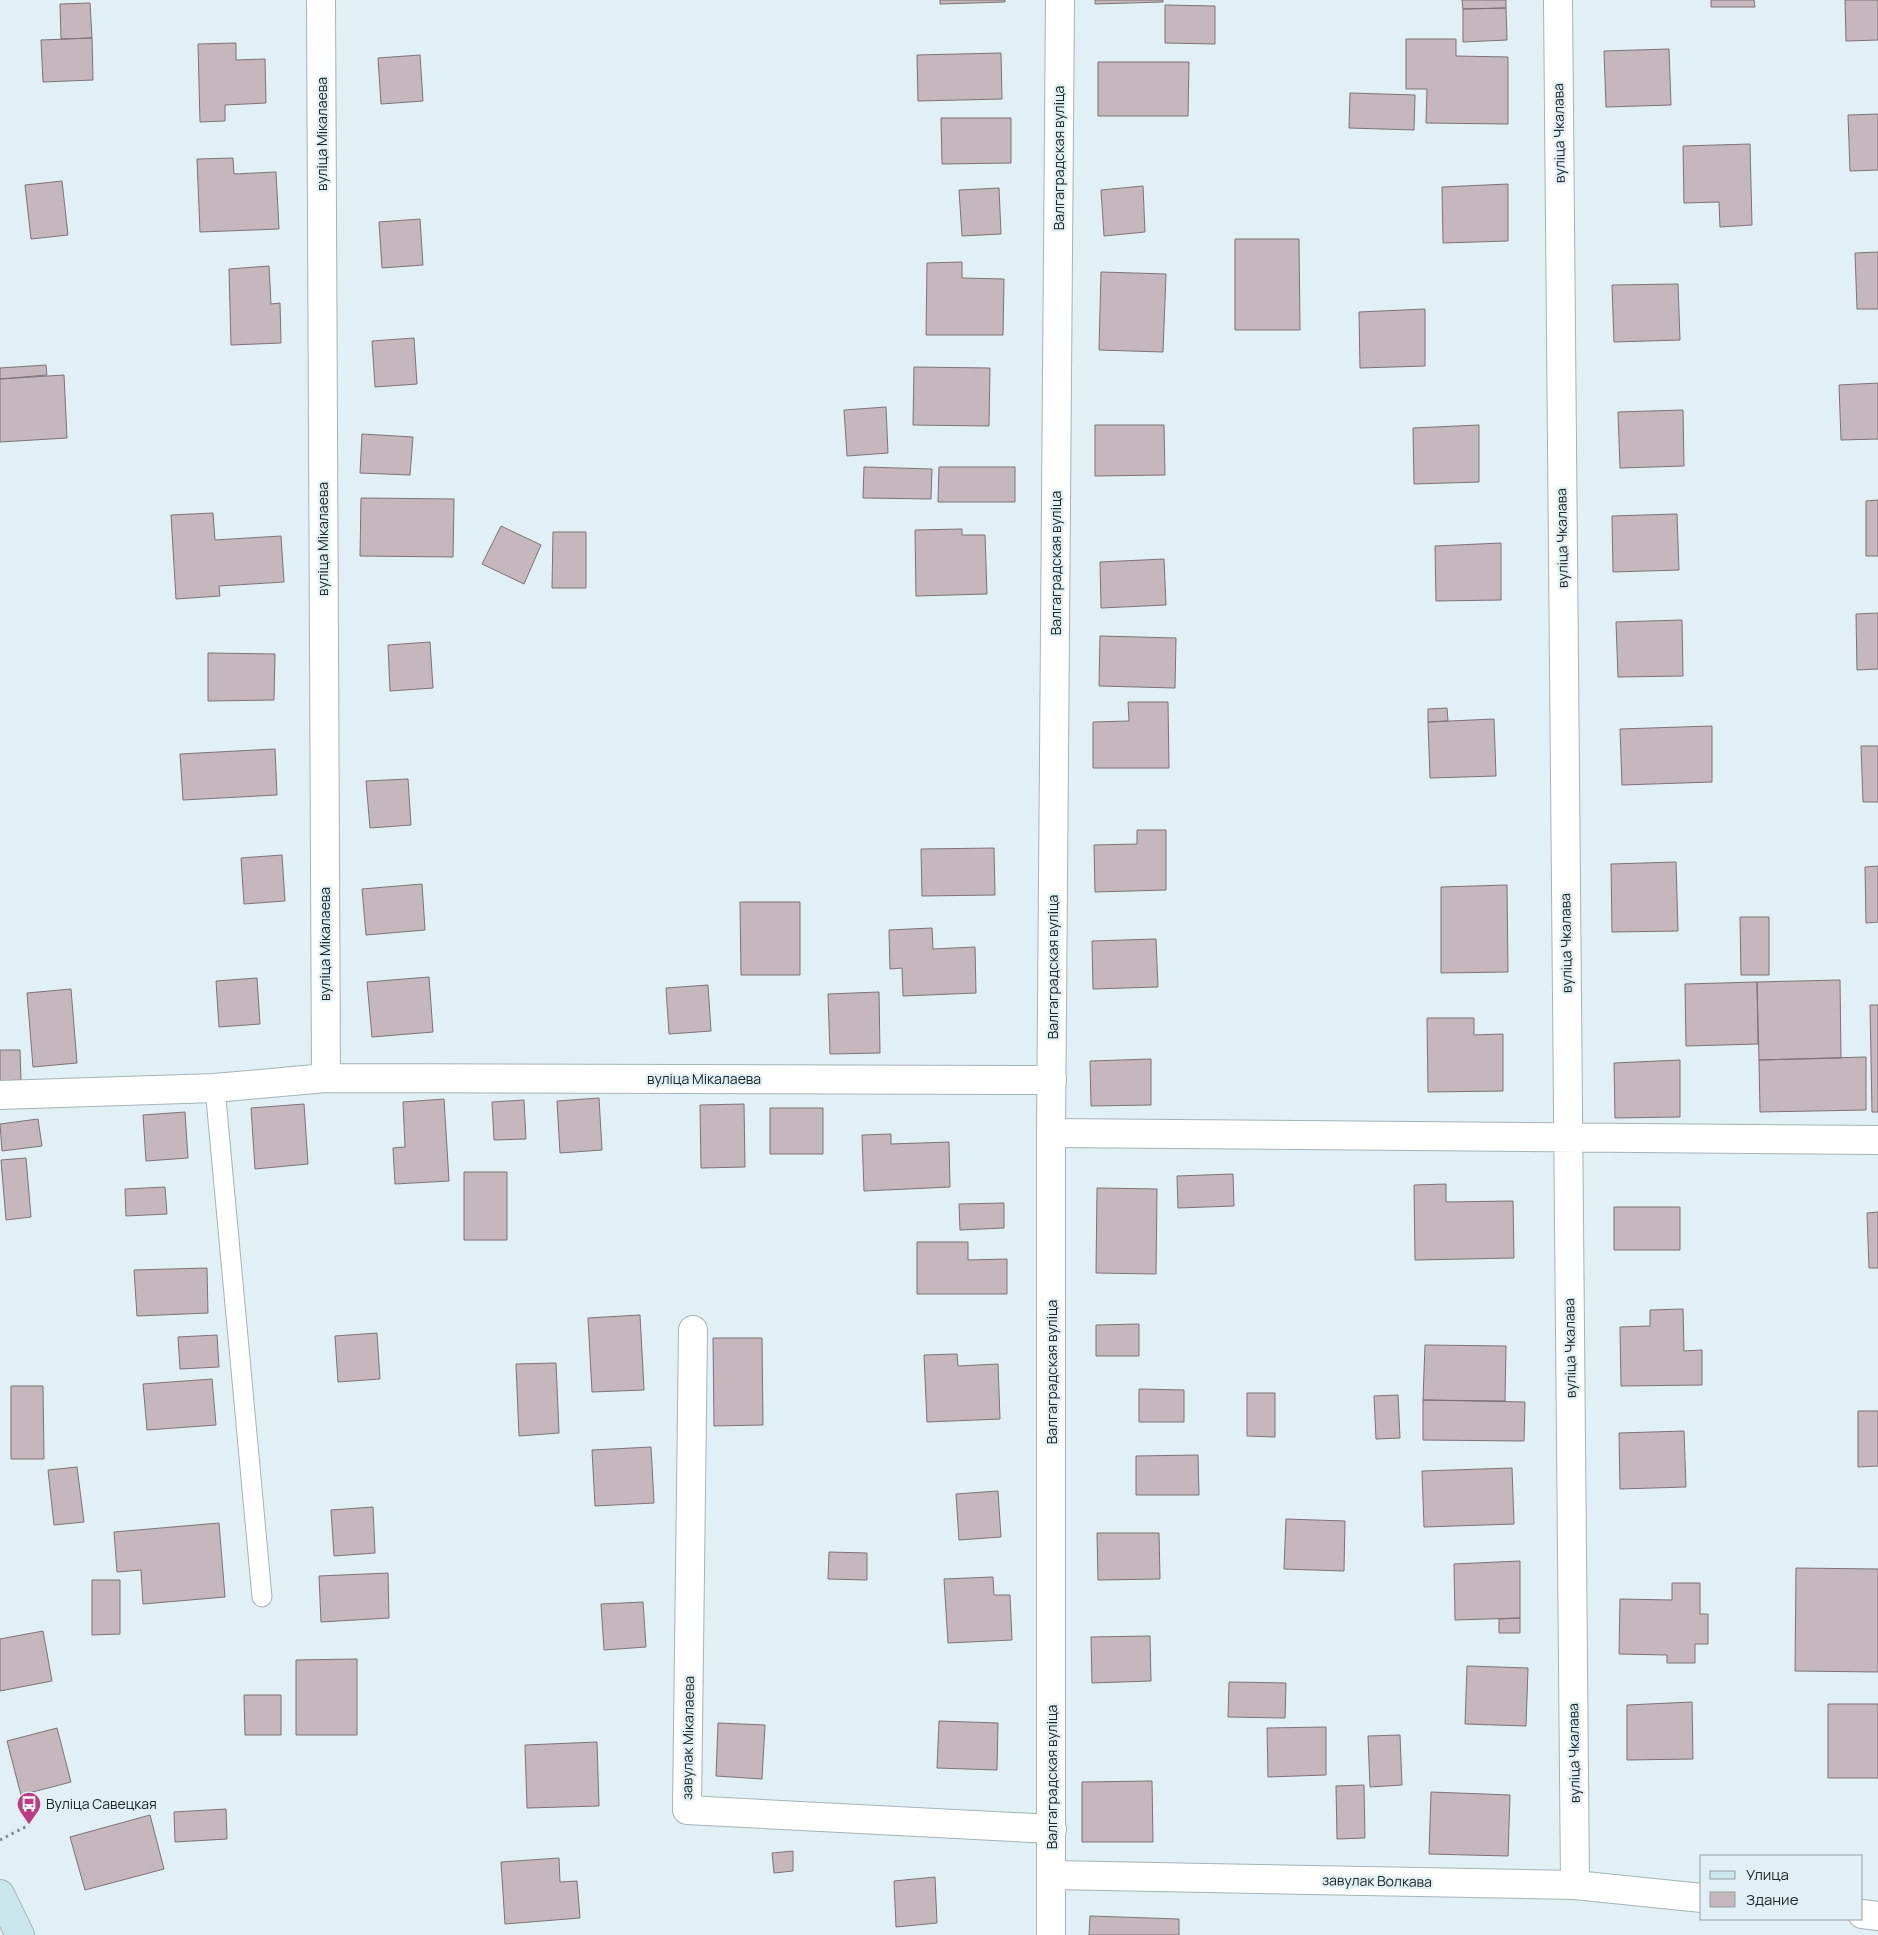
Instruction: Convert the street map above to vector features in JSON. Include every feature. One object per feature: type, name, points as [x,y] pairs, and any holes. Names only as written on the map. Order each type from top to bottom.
[{"type":"main road","points":[[0,1894],[20,1935]]},
{"type":"street","name":"вуліца Мікалаева","points":[[321,0],[326,1078]]},
{"type":"street","name":"Валгаградская вуліца","points":[[1051,1935],[1051,1133],[1060,0]]},
{"type":"street","name":"вуліца Чкалава","points":[[1558,0],[1575,1885]]},
{"type":"street","name":"вуліца Мікалаева","points":[[0,1095],[215,1088],[326,1078],[1052,1080]]},
{"type":"street","points":[[1051,1133],[1878,1140]]},
{"type":"street","name":"завулак Мікалаева","points":[[693,1330],[687,1810],[1052,1830]]},
{"type":"street","name":"завулак Волкава","points":[[1052,1875],[1575,1885],[1700,1898]]},
{"type":"street","points":[[1863,1914],[1878,1916]]},
{"type":"lane","points":[[215,1088],[262,1597]]},
{"type":"path","points":[[0,1840],[29,1825]]},
{"type":"building","points":[[940,0],[1005,0],[1005,2],[940,4]]},
{"type":"building","points":[[1095,0],[1163,0],[1163,2],[1095,4]]},
{"type":"building","points":[[1462,0],[1506,0],[1506,8],[1463,9]]},
{"type":"building","points":[[1711,0],[1754,0],[1755,7],[1711,7]]},
{"type":"building","points":[[1845,0],[1878,0],[1878,40],[1846,41]]},
{"type":"building","points":[[90,3],[92,38],[61,39],[60,4]]},
{"type":"building","points":[[1165,5],[1215,6],[1215,44],[1165,43]]},
{"type":"building","points":[[1506,8],[1507,40],[1463,42],[1463,9]]},
{"type":"building","points":[[92,38],[93,80],[43,82],[41,40]]},
{"type":"building","points":[[1406,39],[1456,39],[1456,56],[1508,57],[1508,124],[1426,123],[1427,89],[1406,89]]},
{"type":"building","points":[[236,43],[236,60],[265,59],[266,103],[225,105],[225,121],[200,122],[198,44]]},
{"type":"building","points":[[1669,49],[1671,105],[1606,107],[1604,51]]},
{"type":"building","points":[[1001,53],[1002,99],[918,101],[917,55]]},
{"type":"building","points":[[420,55],[423,101],[381,104],[378,58]]},
{"type":"building","points":[[1098,62],[1189,62],[1188,116],[1098,116]]},
{"type":"building","points":[[1350,93],[1415,95],[1414,130],[1349,128]]},
{"type":"building","points":[[1878,114],[1878,170],[1850,171],[1848,115]]},
{"type":"building","points":[[941,118],[1011,118],[1011,163],[942,164]]},
{"type":"building","points":[[1750,144],[1752,225],[1720,227],[1719,202],[1684,203],[1683,146]]},
{"type":"building","points":[[233,158],[234,174],[276,172],[279,229],[200,232],[197,159]]},
{"type":"building","points":[[62,181],[68,235],[31,239],[25,185]]},
{"type":"building","points":[[1508,184],[1508,241],[1443,243],[1442,187]]},
{"type":"building","points":[[1143,186],[1145,232],[1104,236],[1101,190]]},
{"type":"building","points":[[999,188],[1001,234],[962,236],[959,190]]},
{"type":"building","points":[[420,219],[423,265],[382,268],[379,222]]},
{"type":"building","points":[[1235,239],[1299,239],[1300,330],[1235,330]]},
{"type":"building","points":[[1878,252],[1878,309],[1857,309],[1855,253]]},
{"type":"building","points":[[962,262],[962,278],[1004,279],[1003,335],[926,335],[927,263]]},
{"type":"building","points":[[269,266],[271,304],[280,303],[281,343],[231,345],[229,269]]},
{"type":"building","points":[[1101,272],[1166,274],[1163,352],[1099,350]]},
{"type":"building","points":[[1678,284],[1680,340],[1614,342],[1612,285]]},
{"type":"building","points":[[1425,309],[1425,366],[1360,368],[1359,312]]},
{"type":"building","points":[[414,338],[417,384],[375,387],[372,341]]},
{"type":"building","points":[[46,365],[47,375],[0,379],[0,368]]},
{"type":"building","points":[[914,367],[990,368],[989,426],[913,425]]},
{"type":"building","points":[[64,375],[67,438],[0,442],[0,379]]},
{"type":"building","points":[[1878,383],[1878,439],[1841,440],[1839,385]]},
{"type":"building","points":[[886,407],[888,453],[847,456],[844,410]]},
{"type":"building","points":[[1683,410],[1684,466],[1620,468],[1618,412]]},
{"type":"building","points":[[1095,425],[1164,425],[1165,475],[1095,476]]},
{"type":"building","points":[[1479,425],[1479,482],[1414,484],[1413,428]]},
{"type":"building","points":[[362,434],[413,437],[410,475],[360,473]]},
{"type":"building","points":[[864,467],[932,469],[931,499],[863,498]]},
{"type":"building","points":[[939,467],[1015,467],[1015,502],[938,502]]},
{"type":"building","points":[[361,498],[454,499],[453,557],[360,556]]},
{"type":"building","points":[[1878,500],[1878,556],[1866,556],[1866,501]]},
{"type":"building","points":[[213,513],[215,540],[281,536],[284,582],[219,586],[220,596],[176,599],[171,515]]},
{"type":"building","points":[[1677,514],[1679,570],[1613,572],[1612,516]]},
{"type":"building","points":[[501,526],[541,545],[524,584],[482,564]]},
{"type":"building","points":[[962,529],[962,535],[985,535],[987,594],[916,596],[915,530]]},
{"type":"building","points":[[553,532],[586,532],[586,588],[552,588]]},
{"type":"building","points":[[1501,543],[1501,600],[1436,601],[1435,546]]},
{"type":"building","points":[[1164,559],[1166,605],[1101,608],[1100,562]]},
{"type":"building","points":[[1878,613],[1878,669],[1857,670],[1856,614]]},
{"type":"building","points":[[1682,620],[1683,676],[1618,677],[1616,622]]},
{"type":"building","points":[[1100,636],[1176,638],[1175,688],[1099,686]]},
{"type":"building","points":[[430,642],[433,688],[390,691],[388,645]]},
{"type":"building","points":[[208,653],[275,654],[274,700],[208,701]]},
{"type":"building","points":[[1128,702],[1168,702],[1169,768],[1093,768],[1093,722],[1129,721]]},
{"type":"building","points":[[1447,708],[1448,721],[1428,722],[1428,709]]},
{"type":"building","points":[[1494,719],[1496,776],[1430,778],[1428,722]]},
{"type":"building","points":[[1712,726],[1712,782],[1622,785],[1620,729]]},
{"type":"building","points":[[1861,746],[1878,746],[1878,802],[1863,802]]},
{"type":"building","points":[[275,749],[277,795],[183,800],[180,754]]},
{"type":"building","points":[[408,779],[411,825],[370,828],[366,781]]},
{"type":"building","points":[[1137,830],[1166,830],[1166,890],[1095,892],[1094,845],[1137,844]]},
{"type":"building","points":[[994,848],[995,895],[922,896],[921,849]]},
{"type":"building","points":[[282,855],[285,901],[244,904],[241,858]]},
{"type":"building","points":[[1676,862],[1678,931],[1612,932],[1611,864]]},
{"type":"building","points":[[1878,866],[1878,922],[1866,923],[1865,867]]},
{"type":"building","points":[[422,884],[425,930],[366,935],[362,889]]},
{"type":"building","points":[[1507,885],[1508,972],[1441,973],[1441,887]]},
{"type":"building","points":[[740,902],[800,902],[800,975],[741,975]]},
{"type":"building","points":[[1740,917],[1769,917],[1769,975],[1741,975]]},
{"type":"building","points":[[932,928],[933,949],[975,947],[976,993],[903,996],[902,968],[890,969],[889,930]]},
{"type":"building","points":[[1156,939],[1158,987],[1093,989],[1092,941]]},
{"type":"building","points":[[429,977],[433,1032],[372,1037],[367,982]]},
{"type":"building","points":[[257,978],[260,1024],[219,1027],[216,981]]},
{"type":"building","points":[[1840,980],[1841,1058],[1759,1060],[1757,982]]},
{"type":"building","points":[[1757,982],[1758,1044],[1686,1046],[1685,984]]},
{"type":"building","points":[[708,985],[711,1031],[669,1034],[666,988]]},
{"type":"building","points":[[71,989],[77,1063],[33,1067],[27,993]]},
{"type":"building","points":[[879,992],[880,1053],[830,1054],[828,994]]},
{"type":"building","points":[[1870,1005],[1878,1005],[1878,1112],[1872,1112]]},
{"type":"building","points":[[1427,1018],[1474,1018],[1474,1035],[1503,1034],[1503,1091],[1428,1092]]},
{"type":"building","points":[[0,1050],[20,1050],[21,1080],[0,1081]]},
{"type":"building","points":[[1866,1057],[1866,1110],[1760,1112],[1759,1060]]},
{"type":"building","points":[[1151,1059],[1151,1105],[1091,1106],[1090,1061]]},
{"type":"building","points":[[1680,1060],[1680,1117],[1615,1118],[1614,1063]]},
{"type":"building","points":[[599,1098],[602,1150],[560,1153],[557,1101]]},
{"type":"building","points":[[444,1099],[449,1181],[395,1184],[393,1148],[405,1147],[403,1102]]},
{"type":"building","points":[[524,1100],[526,1139],[494,1140],[492,1102]]},
{"type":"building","points":[[304,1104],[308,1164],[255,1169],[251,1108]]},
{"type":"building","points":[[744,1104],[745,1167],[701,1168],[700,1105]]},
{"type":"building","points":[[770,1108],[823,1108],[823,1154],[770,1154]]},
{"type":"building","points":[[185,1112],[188,1158],[146,1161],[143,1115]]},
{"type":"building","points":[[38,1119],[42,1146],[2,1151],[0,1124]]},
{"type":"building","points":[[891,1134],[891,1144],[949,1142],[950,1187],[864,1191],[862,1135]]},
{"type":"building","points":[[26,1158],[31,1217],[6,1220],[1,1160]]},
{"type":"building","points":[[464,1172],[507,1172],[507,1240],[464,1240]]},
{"type":"building","points":[[1233,1174],[1234,1206],[1178,1208],[1177,1176]]},
{"type":"building","points":[[1446,1184],[1446,1202],[1513,1201],[1514,1258],[1415,1260],[1414,1185]]},
{"type":"building","points":[[165,1187],[167,1214],[126,1216],[125,1189]]},
{"type":"building","points":[[1097,1188],[1157,1189],[1156,1274],[1096,1273]]},
{"type":"building","points":[[1004,1203],[1004,1228],[960,1230],[959,1204]]},
{"type":"building","points":[[1614,1207],[1680,1207],[1680,1250],[1614,1250]]},
{"type":"building","points":[[1878,1212],[1878,1268],[1869,1268],[1867,1213]]},
{"type":"building","points":[[917,1242],[968,1242],[968,1260],[1007,1259],[1007,1294],[917,1294]]},
{"type":"building","points":[[207,1268],[208,1313],[137,1316],[134,1270]]},
{"type":"building","points":[[1683,1309],[1684,1351],[1702,1350],[1702,1385],[1621,1386],[1620,1327],[1650,1326],[1650,1310]]},
{"type":"building","points":[[640,1315],[644,1390],[592,1392],[588,1318]]},
{"type":"building","points":[[1139,1324],[1139,1356],[1096,1356],[1096,1325]]},
{"type":"building","points":[[377,1333],[380,1379],[338,1382],[335,1336]]},
{"type":"building","points":[[217,1335],[219,1367],[180,1369],[178,1337]]},
{"type":"building","points":[[713,1338],[762,1338],[763,1425],[714,1426]]},
{"type":"building","points":[[1425,1345],[1506,1346],[1505,1401],[1423,1400]]},
{"type":"building","points":[[957,1354],[958,1366],[998,1364],[1000,1419],[927,1422],[924,1355]]},
{"type":"building","points":[[556,1363],[559,1433],[519,1436],[516,1364]]},
{"type":"building","points":[[212,1379],[216,1425],[147,1430],[143,1384]]},
{"type":"building","points":[[11,1386],[43,1386],[44,1459],[11,1459]]},
{"type":"building","points":[[1139,1389],[1184,1390],[1184,1422],[1139,1422]]},
{"type":"building","points":[[1247,1393],[1275,1393],[1275,1437],[1247,1436]]},
{"type":"building","points":[[1398,1395],[1400,1438],[1376,1439],[1374,1396]]},
{"type":"building","points":[[1423,1400],[1525,1402],[1524,1441],[1423,1440]]},
{"type":"building","points":[[1858,1411],[1878,1411],[1878,1466],[1858,1467]]},
{"type":"building","points":[[1684,1431],[1686,1487],[1620,1489],[1619,1433]]},
{"type":"building","points":[[651,1447],[654,1503],[595,1506],[592,1450]]},
{"type":"building","points":[[1198,1455],[1199,1495],[1136,1495],[1136,1456]]},
{"type":"building","points":[[77,1467],[84,1522],[54,1525],[48,1470]]},
{"type":"building","points":[[1512,1468],[1514,1524],[1424,1527],[1422,1471]]},
{"type":"building","points":[[998,1491],[1001,1537],[959,1540],[956,1494]]},
{"type":"building","points":[[373,1507],[375,1553],[334,1556],[331,1510]]},
{"type":"building","points":[[1286,1519],[1345,1521],[1344,1571],[1284,1569]]},
{"type":"building","points":[[219,1523],[225,1597],[143,1604],[141,1570],[117,1572],[114,1532]]},
{"type":"building","points":[[1097,1533],[1159,1533],[1160,1579],[1098,1580]]},
{"type":"building","points":[[829,1552],[867,1553],[867,1580],[828,1579]]},
{"type":"building","points":[[1520,1561],[1520,1618],[1455,1620],[1454,1564]]},
{"type":"building","points":[[1796,1568],[1878,1569],[1878,1672],[1795,1671]]},
{"type":"building","points":[[388,1573],[389,1618],[321,1622],[319,1576]]},
{"type":"building","points":[[993,1577],[994,1595],[1010,1595],[1012,1640],[948,1643],[944,1579]]},
{"type":"building","points":[[92,1580],[120,1580],[120,1634],[92,1635]]},
{"type":"building","points":[[1672,1583],[1700,1583],[1700,1614],[1708,1614],[1708,1644],[1695,1644],[1695,1663],[1667,1663],[1667,1655],[1619,1654],[1620,1599],[1672,1600]]},
{"type":"building","points":[[643,1602],[646,1647],[604,1650],[601,1604]]},
{"type":"building","points":[[1520,1618],[1520,1633],[1499,1633],[1499,1619]]},
{"type":"building","points":[[43,1631],[52,1681],[0,1691],[0,1639]]},
{"type":"building","points":[[1150,1636],[1151,1681],[1092,1683],[1091,1637]]},
{"type":"building","points":[[357,1659],[357,1735],[296,1735],[296,1660]]},
{"type":"building","points":[[1467,1666],[1528,1668],[1526,1726],[1465,1724]]},
{"type":"building","points":[[1229,1682],[1286,1683],[1285,1718],[1228,1717]]},
{"type":"building","points":[[244,1695],[281,1695],[281,1735],[245,1735]]},
{"type":"building","points":[[1692,1702],[1693,1759],[1627,1760],[1627,1705]]},
{"type":"building","points":[[1828,1704],[1878,1704],[1878,1778],[1828,1778]]},
{"type":"building","points":[[939,1721],[998,1723],[997,1770],[937,1768]]},
{"type":"building","points":[[718,1723],[765,1725],[762,1779],[716,1776]]},
{"type":"building","points":[[1326,1727],[1326,1775],[1268,1777],[1267,1728]]},
{"type":"building","points":[[57,1728],[71,1782],[21,1795],[7,1741]]},
{"type":"building","points":[[1400,1735],[1402,1785],[1370,1787],[1368,1736]]},
{"type":"building","points":[[597,1742],[599,1806],[527,1808],[525,1745]]},
{"type":"building","points":[[1152,1781],[1153,1842],[1082,1842],[1082,1782]]},
{"type":"building","points":[[1364,1785],[1365,1838],[1337,1839],[1336,1786]]},
{"type":"building","points":[[1431,1792],[1510,1795],[1508,1856],[1429,1854]]},
{"type":"building","points":[[226,1809],[227,1839],[175,1842],[174,1812]]},
{"type":"building","points":[[150,1815],[164,1869],[85,1890],[70,1837]]},
{"type":"building","points":[[793,1851],[793,1871],[774,1873],[772,1853]]},
{"type":"building","points":[[559,1858],[560,1882],[577,1881],[580,1918],[505,1924],[501,1862]]},
{"type":"building","points":[[935,1877],[937,1923],[896,1927],[894,1881]]},
{"type":"building","points":[[1090,1916],[1179,1919],[1179,1935],[1089,1935]]},
{"type":"place","name":"Вуліца Савецкая","points":[[29,1825]]}]
